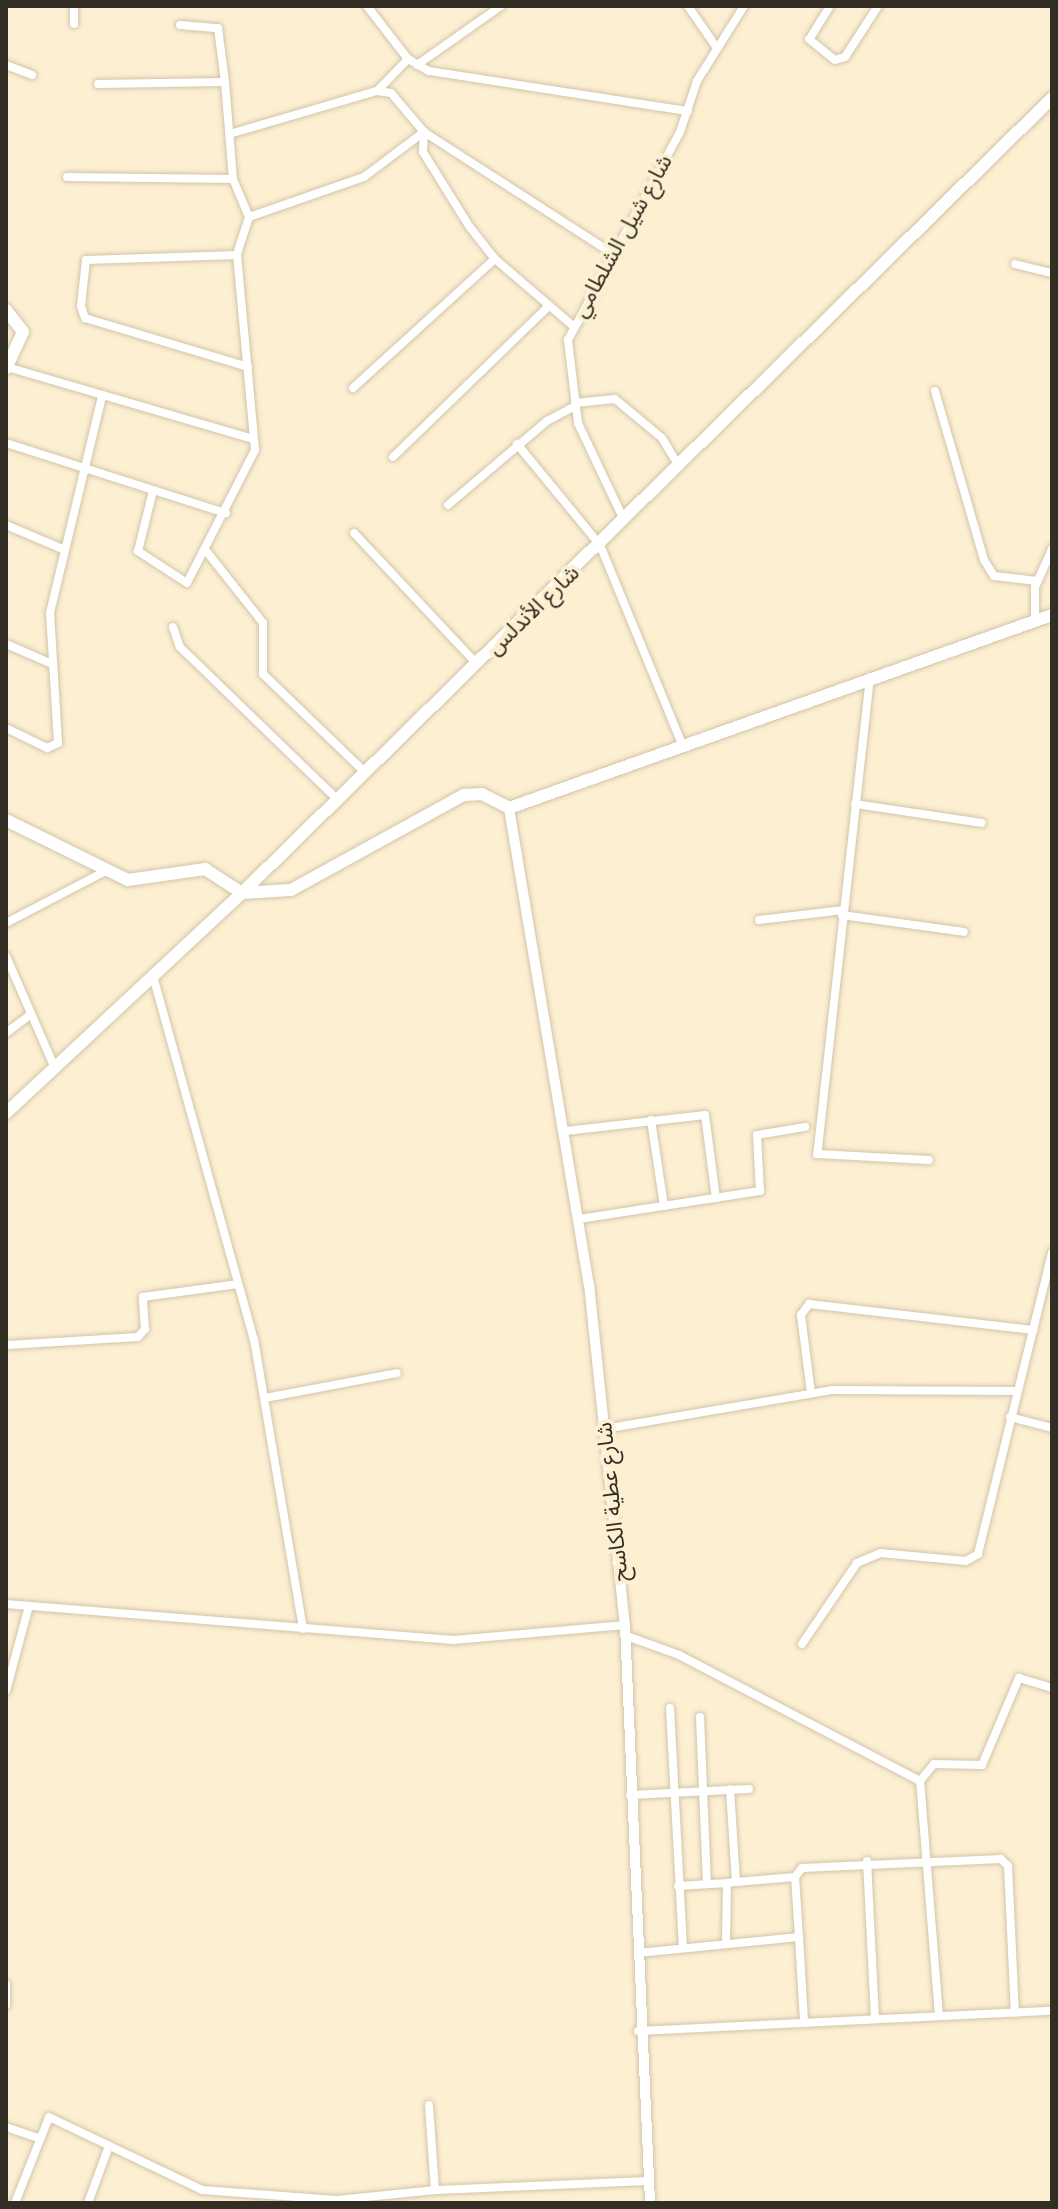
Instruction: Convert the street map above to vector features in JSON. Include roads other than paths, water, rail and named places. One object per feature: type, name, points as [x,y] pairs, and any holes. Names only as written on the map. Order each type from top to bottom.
[{"type":"main road","name":"شارع الأندلس","points":[[6,1113],[242,893],[600,545],[1052,98]]},
{"type":"main road","points":[[6,310],[23,332],[6,367]]},
{"type":"main road","points":[[6,820],[106,871],[142,882],[205,869],[242,893],[316,880],[464,795],[482,794],[509,808],[871,676],[1052,615]]},
{"type":"street","points":[[74,6],[74,24]]},
{"type":"street","points":[[367,6],[408,59],[417,65],[688,111]]},
{"type":"street","points":[[417,65],[501,6]]},
{"type":"street","points":[[688,6],[717,48]]},
{"type":"street","name":"شارع شيل الشلطامي","points":[[624,520],[584,442],[575,404],[572,325],[688,111],[717,48],[744,6]]},
{"type":"street","points":[[830,6],[809,39],[839,60],[878,6]]},
{"type":"street","points":[[153,491],[140,555],[182,585],[207,552],[251,463],[254,439],[237,255],[249,217],[233,179],[233,133],[218,28],[180,25]]},
{"type":"street","points":[[377,91],[408,59]]},
{"type":"street","points":[[6,65],[32,75]]},
{"type":"street","points":[[98,84],[225,82]]},
{"type":"street","points":[[233,133],[377,91],[391,93],[424,132],[612,253]]},
{"type":"street","points":[[249,217],[364,177],[424,132]]},
{"type":"street","points":[[424,132],[423,152],[495,259],[572,325]]},
{"type":"street","points":[[67,177],[233,179]]},
{"type":"street","points":[[237,255],[86,260],[81,306],[85,318],[248,367]]},
{"type":"street","points":[[353,388],[495,259]]},
{"type":"street","points":[[1015,264],[1052,273]]},
{"type":"street","points":[[393,457],[548,307]]},
{"type":"street","points":[[6,367],[254,439]]},
{"type":"street","points":[[935,391],[984,560],[994,576],[1037,581]]},
{"type":"street","points":[[6,728],[47,748],[58,743],[50,613],[102,397]]},
{"type":"street","points":[[448,505],[517,444],[575,404],[615,399],[662,438],[679,466]]},
{"type":"street","points":[[6,443],[226,513]]},
{"type":"street","points":[[517,444],[600,545],[682,744]]},
{"type":"street","points":[[7,528],[65,550]]},
{"type":"street","points":[[354,533],[477,664]]},
{"type":"street","points":[[1035,620],[1037,581],[1052,549]]},
{"type":"street","points":[[207,552],[263,623],[263,674],[365,772]]},
{"type":"street","points":[[173,627],[180,647],[337,799]]},
{"type":"street","points":[[6,644],[52,664]]},
{"type":"street","points":[[871,676],[817,1154],[929,1160]]},
{"type":"street","points":[[855,804],[982,823]]},
{"type":"street","name":"شارع عطية الكاسح","points":[[509,808],[566,1131],[604,1429],[624,1630],[638,1953],[638,2031],[650,2203]]},
{"type":"street","points":[[6,923],[106,871]]},
{"type":"street","points":[[759,920],[842,912],[964,932]]},
{"type":"street","points":[[6,956],[55,1068]]},
{"type":"street","points":[[153,976],[238,1284],[265,1398],[303,1629]]},
{"type":"street","points":[[6,1033],[31,1014]]},
{"type":"street","points":[[566,1131],[651,1120],[707,1117],[716,1198]]},
{"type":"street","points":[[651,1120],[664,1206]]},
{"type":"street","points":[[579,1219],[764,1188],[757,1135],[805,1127]]},
{"type":"street","points":[[802,1644],[857,1563],[880,1553],[966,1561],[978,1554],[1010,1417],[1048,1286],[1052,1253]]},
{"type":"street","points":[[8,1345],[138,1337],[145,1329],[143,1297],[238,1284]]},
{"type":"street","points":[[811,1393],[801,1315],[809,1304],[1033,1330]]},
{"type":"street","points":[[265,1398],[397,1373]]},
{"type":"street","points":[[604,1429],[811,1393],[1017,1391]]},
{"type":"street","points":[[1010,1417],[1052,1428]]},
{"type":"street","points":[[6,1604],[454,1640],[624,1630],[679,1655],[920,1781]]},
{"type":"street","points":[[6,1691],[29,1606]]},
{"type":"street","points":[[939,2016],[932,1861],[920,1781],[934,1764],[982,1765],[1019,1678],[1052,1688]]},
{"type":"street","points":[[670,1708],[671,1792],[683,1945]]},
{"type":"street","points":[[700,1717],[707,1884]]},
{"type":"street","points":[[726,1944],[731,1882],[730,1789]]},
{"type":"street","points":[[630,1795],[749,1789]]},
{"type":"street","points":[[804,2022],[795,1877],[802,1868],[867,1861],[1001,1859],[1008,1866],[1015,2013]]},
{"type":"street","points":[[867,1861],[875,2019]]},
{"type":"street","points":[[678,1886],[795,1877]]},
{"type":"street","points":[[638,1953],[683,1945],[799,1937]]},
{"type":"street","points":[[6,1984],[6,2005]]},
{"type":"street","points":[[638,2031],[1052,2011]]},
{"type":"street","points":[[429,2105],[435,2190]]},
{"type":"street","points":[[15,2203],[38,2138],[53,2117],[202,2190],[273,2200],[365,2201],[435,2190],[649,2181]]},
{"type":"street","points":[[6,2127],[38,2138]]},
{"type":"street","points":[[88,2203],[109,2146]]}]
